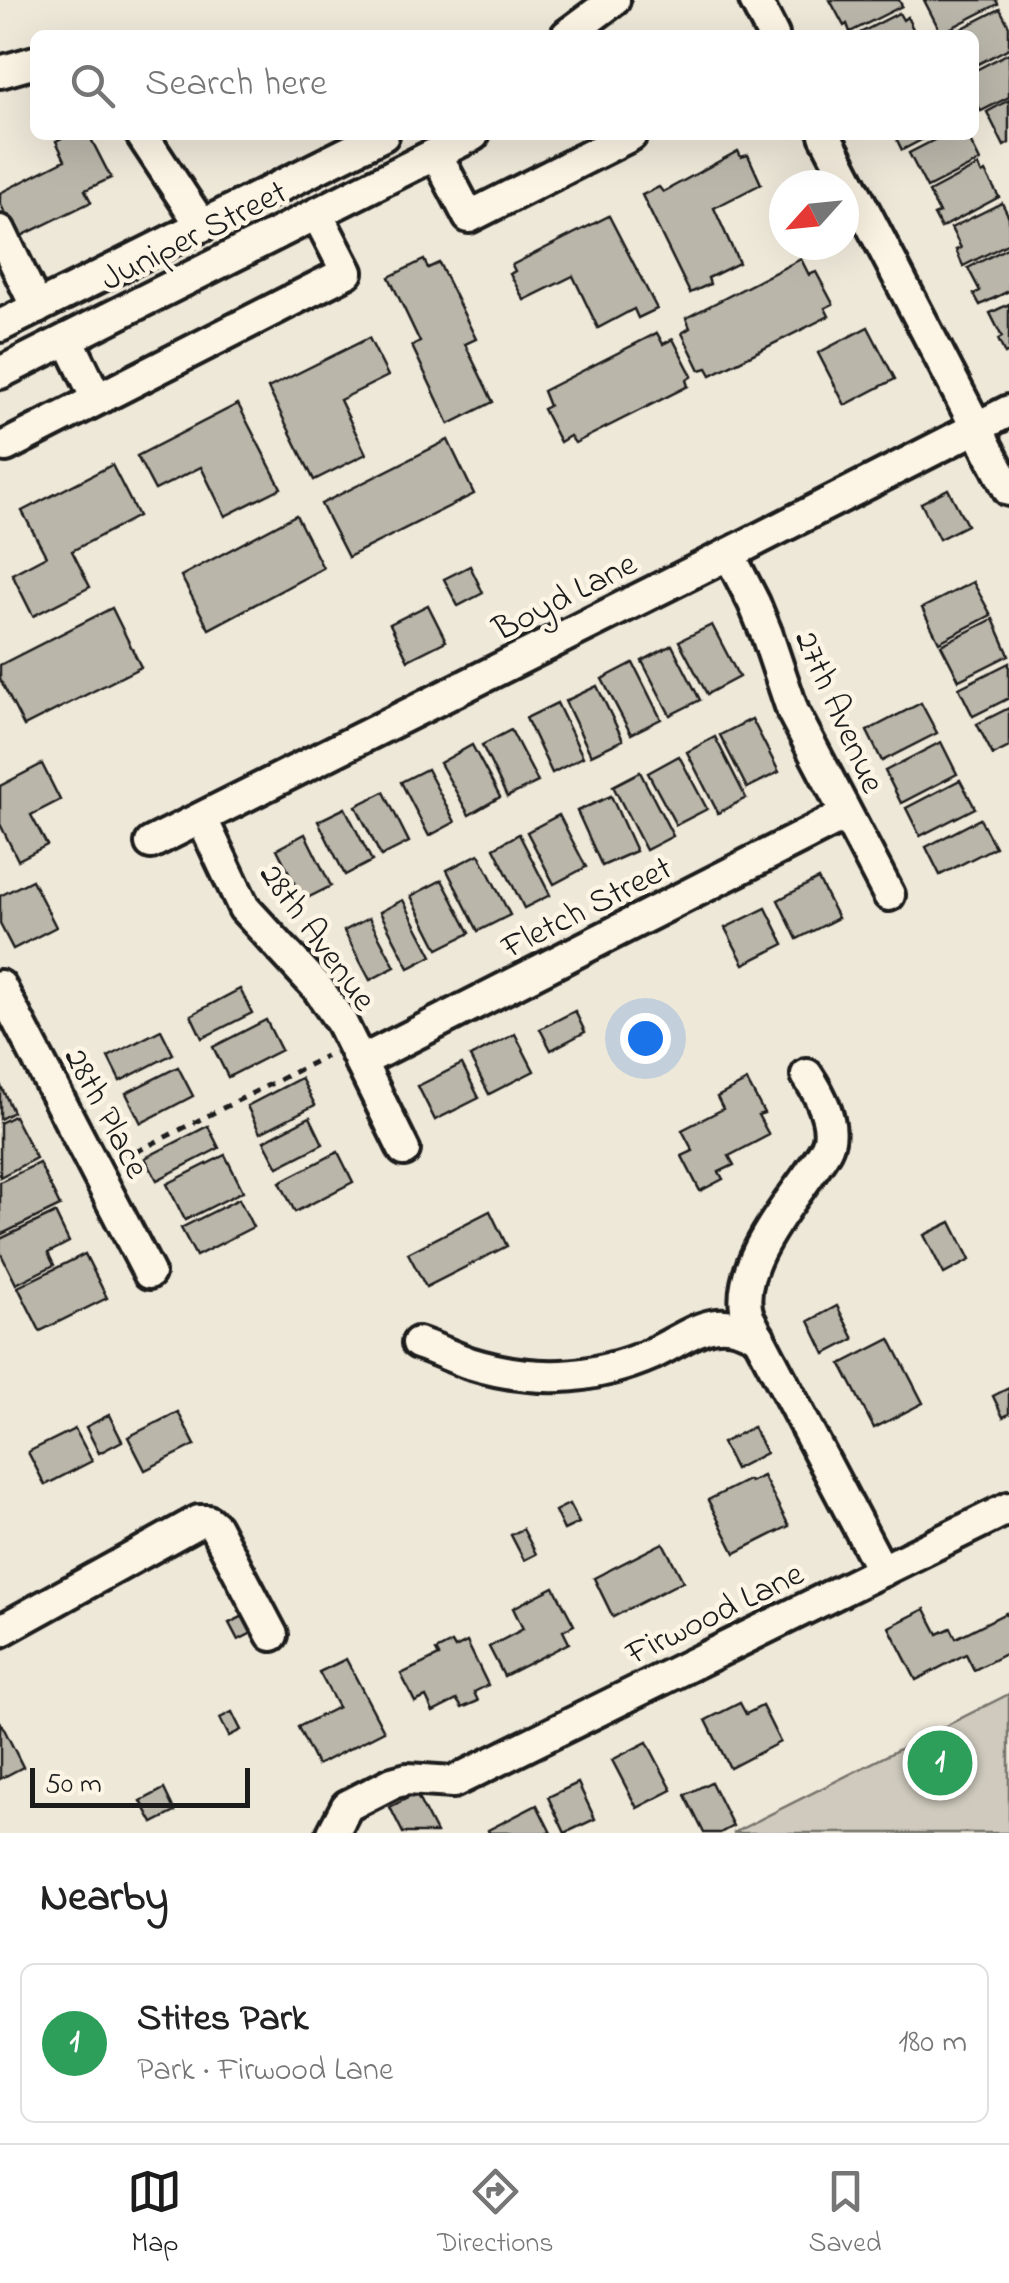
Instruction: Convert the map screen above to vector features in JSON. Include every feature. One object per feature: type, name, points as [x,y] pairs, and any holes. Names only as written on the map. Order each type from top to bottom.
[{"type":"street","points":[[574,30],[614,0]]},
{"type":"street","points":[[755,0],[770,30]]},
{"type":"street","points":[[0,72],[30,63]]},
{"type":"street","points":[[145,140],[202,226]]},
{"type":"street","name":"Juniper Street","points":[[0,326],[373,140]]},
{"type":"street","name":"Juniper Street","points":[[0,373],[464,140]]},
{"type":"street","points":[[436,154],[469,217],[621,140]]},
{"type":"street","points":[[828,140],[1009,490]]},
{"type":"street","points":[[6,446],[347,272],[317,214]]},
{"type":"street","points":[[0,231],[37,308]]},
{"type":"street","points":[[68,339],[98,399]]},
{"type":"street","name":"Boyd Lane","points":[[152,843],[1009,411]]},
{"type":"street","name":"27th Avenue","points":[[729,554],[767,635],[793,712],[889,895]]},
{"type":"street","name":"Fletch Street","points":[[355,1052],[845,816]]},
{"type":"street","name":"28th Avenue","points":[[202,819],[244,908],[317,987],[341,1022],[404,1150]]},
{"type":"street","name":"28th Place","points":[[0,986],[149,1273]]},
{"type":"street","points":[[807,1075],[828,1120],[829,1141],[754,1259],[744,1304],[882,1571]]},
{"type":"street","points":[[418,1343],[491,1368],[562,1376],[608,1368],[650,1354],[711,1324],[744,1328],[759,1337]]},
{"type":"street","name":"Firwood Lane","points":[[333,1833],[347,1806],[392,1782],[453,1782],[1009,1508]]},
{"type":"street","points":[[0,1630],[199,1521],[208,1520],[216,1527],[272,1635]]},
{"type":"path","points":[[96,1171],[355,1052]]},
{"type":"shaded area","points":[[1009,1694],[1009,1833],[733,1833]]},
{"type":"building","points":[[830,0],[899,0],[902,6],[854,30],[844,26]]},
{"type":"building","points":[[924,0],[996,0],[998,4],[947,30],[939,30]]},
{"type":"building","points":[[1000,9],[1009,26],[1009,48],[979,63],[979,30],[959,30]]},
{"type":"building","points":[[899,13],[903,20],[907,17],[914,30],[866,30]]},
{"type":"building","points":[[1009,53],[1009,97],[981,111],[979,107],[979,68]]},
{"type":"building","points":[[1009,100],[1009,143],[1004,146],[987,112]]},
{"type":"building","points":[[92,140],[111,178],[85,190],[91,202],[17,238],[0,203],[0,193],[65,160],[56,141]]},
{"type":"building","points":[[897,140],[921,140],[902,150]]},
{"type":"building","points":[[934,140],[970,140],[980,161],[927,188],[909,153]]},
{"type":"building","points":[[738,151],[741,157],[748,155],[761,184],[714,208],[739,263],[708,278],[710,284],[690,293],[642,195],[659,187],[663,192]]},
{"type":"building","points":[[978,166],[999,197],[941,228],[929,192]]},
{"type":"building","points":[[1002,203],[1009,217],[1009,243],[963,266],[956,250],[961,248],[951,228]]},
{"type":"building","points":[[609,216],[657,309],[638,318],[634,309],[598,328],[573,276],[524,300],[510,274],[515,271],[512,265]]},
{"type":"building","points":[[1009,247],[1009,291],[980,305],[974,294],[980,291],[968,268]]},
{"type":"building","points":[[424,260],[428,268],[439,263],[476,339],[465,344],[493,402],[449,424],[412,346],[420,342],[389,277]]},
{"type":"building","points":[[799,260],[809,275],[816,272],[833,304],[825,308],[829,316],[711,375],[707,368],[700,370],[682,333],[690,328],[686,318]]},
{"type":"building","points":[[1009,304],[1009,352],[1005,354],[998,339],[1002,337],[990,313]]},
{"type":"building","points":[[868,327],[895,379],[845,405],[818,353]]},
{"type":"building","points":[[657,333],[663,344],[673,339],[692,376],[686,380],[688,386],[575,443],[570,436],[560,442],[543,409],[549,406],[543,391]]},
{"type":"building","points":[[369,338],[388,376],[340,400],[366,454],[314,480],[268,388]]},
{"type":"building","points":[[238,404],[281,488],[225,516],[201,467],[155,490],[137,456]]},
{"type":"building","points":[[448,440],[474,494],[348,557],[321,504]]},
{"type":"building","points":[[112,465],[138,516],[72,551],[90,587],[33,616],[12,574],[46,556],[22,511]]},
{"type":"building","points":[[948,489],[967,525],[939,539],[921,503]]},
{"type":"building","points":[[296,515],[323,568],[209,629],[181,576]]},
{"type":"building","points":[[470,566],[483,593],[458,606],[444,579]]},
{"type":"building","points":[[973,582],[991,615],[939,642],[922,608]]},
{"type":"building","points":[[428,605],[446,641],[408,660],[390,624]]},
{"type":"building","points":[[112,608],[141,667],[24,726],[0,679],[0,665]]},
{"type":"building","points":[[993,619],[1009,655],[959,680],[941,645]]},
{"type":"building","points":[[712,625],[739,677],[707,694],[679,641]]},
{"type":"building","points":[[672,645],[700,700],[670,715],[642,661]]},
{"type":"building","points":[[633,663],[661,719],[631,734],[602,679]]},
{"type":"building","points":[[1009,663],[1009,698],[973,716],[959,688]]},
{"type":"building","points":[[597,686],[623,740],[591,755],[565,701]]},
{"type":"building","points":[[557,703],[583,757],[552,773],[526,718]]},
{"type":"building","points":[[921,703],[937,733],[882,761],[867,731]]},
{"type":"building","points":[[1009,708],[1009,747],[993,755],[977,724]]},
{"type":"building","points":[[752,719],[779,772],[747,788],[720,735]]},
{"type":"building","points":[[511,730],[538,782],[507,797],[482,745]]},
{"type":"building","points":[[715,737],[746,798],[718,813],[687,752]]},
{"type":"building","points":[[941,742],[957,774],[901,803],[885,771]]},
{"type":"building","points":[[472,745],[500,797],[469,815],[440,763]]},
{"type":"building","points":[[679,756],[707,809],[676,825],[648,773]]},
{"type":"building","points":[[42,764],[60,800],[31,815],[47,845],[18,860],[0,824],[0,786]]},
{"type":"building","points":[[427,769],[455,822],[429,836],[401,782]]},
{"type":"building","points":[[640,772],[673,836],[646,850],[613,786]]},
{"type":"building","points":[[960,780],[975,808],[920,836],[906,808]]},
{"type":"building","points":[[384,792],[409,842],[381,856],[356,806]]},
{"type":"building","points":[[611,796],[636,851],[602,866],[577,811]]},
{"type":"building","points":[[345,808],[372,861],[345,875],[318,821]]},
{"type":"building","points":[[559,815],[586,867],[554,884],[527,832]]},
{"type":"building","points":[[980,819],[995,847],[940,875],[926,847]]},
{"type":"building","points":[[305,834],[331,886],[303,900],[277,849]]},
{"type":"building","points":[[519,834],[550,895],[524,908],[494,848]]},
{"type":"building","points":[[479,854],[510,915],[478,931],[447,870]]},
{"type":"building","points":[[818,879],[838,918],[797,939],[778,900]]},
{"type":"building","points":[[32,880],[56,927],[13,949],[0,924],[0,896]]},
{"type":"building","points":[[442,880],[470,933],[438,949],[411,896]]},
{"type":"building","points":[[403,900],[432,956],[409,968],[380,912]]},
{"type":"building","points":[[766,908],[784,944],[744,964],[725,928]]},
{"type":"building","points":[[369,918],[395,967],[370,980],[344,931]]},
{"type":"building","points":[[240,989],[252,1013],[202,1038],[191,1015]]},
{"type":"building","points":[[575,1011],[585,1032],[551,1050],[540,1029]]},
{"type":"building","points":[[266,1020],[281,1050],[228,1077],[213,1047]]},
{"type":"building","points":[[161,1030],[173,1054],[120,1081],[108,1057]]},
{"type":"building","points":[[515,1034],[534,1071],[489,1094],[470,1057]]},
{"type":"building","points":[[462,1064],[479,1098],[435,1120],[418,1086]]},
{"type":"building","points":[[178,1067],[193,1096],[141,1123],[126,1093]]},
{"type":"building","points":[[301,1078],[315,1105],[260,1133],[247,1106]]},
{"type":"building","points":[[747,1081],[764,1113],[758,1115],[769,1135],[729,1156],[734,1165],[719,1172],[723,1179],[700,1191],[682,1156],[693,1151],[682,1130],[723,1109],[717,1097]]},
{"type":"building","points":[[0,1084],[13,1112],[0,1119]]},
{"type":"building","points":[[14,1116],[36,1158],[0,1177],[0,1123]]},
{"type":"building","points":[[310,1117],[323,1144],[278,1167],[264,1141]]},
{"type":"building","points":[[208,1126],[219,1148],[157,1180],[145,1158]]},
{"type":"building","points":[[338,1152],[353,1182],[295,1212],[280,1182]]},
{"type":"building","points":[[225,1155],[243,1191],[185,1220],[167,1184]]},
{"type":"building","points":[[39,1163],[60,1206],[0,1235],[0,1182]]},
{"type":"building","points":[[239,1199],[253,1227],[196,1256],[181,1228]]},
{"type":"building","points":[[490,1211],[507,1246],[426,1287],[408,1253]]},
{"type":"building","points":[[55,1213],[69,1242],[48,1253],[54,1265],[16,1284],[0,1252],[0,1239]]},
{"type":"building","points":[[951,1222],[970,1260],[944,1274],[924,1235]]},
{"type":"building","points":[[85,1254],[107,1298],[40,1331],[18,1287]]},
{"type":"building","points":[[837,1306],[854,1339],[825,1354],[809,1321]]},
{"type":"building","points":[[890,1339],[923,1403],[874,1428],[841,1364]]},
{"type":"building","points":[[1009,1388],[1009,1414],[1003,1417],[993,1396]]},
{"type":"building","points":[[178,1412],[195,1445],[145,1470],[128,1437]]},
{"type":"building","points":[[109,1415],[122,1441],[99,1453],[86,1427]]},
{"type":"building","points":[[753,1427],[766,1453],[735,1469],[722,1443]]},
{"type":"building","points":[[75,1429],[92,1461],[45,1485],[28,1452]]},
{"type":"building","points":[[763,1476],[789,1526],[735,1553],[708,1500]]},
{"type":"building","points":[[569,1504],[579,1523],[564,1530],[555,1511]]},
{"type":"building","points":[[523,1529],[536,1554],[524,1560],[511,1535]]},
{"type":"building","points":[[663,1543],[683,1581],[613,1617],[594,1578]]},
{"type":"building","points":[[554,1587],[574,1625],[563,1631],[569,1643],[504,1676],[489,1647],[523,1629],[513,1608]]},
{"type":"building","points":[[925,1609],[938,1634],[951,1628],[956,1638],[1006,1613],[1009,1652],[974,1670],[966,1654],[916,1680],[889,1627]]},
{"type":"building","points":[[252,1612],[260,1629],[238,1640],[229,1623]]},
{"type":"building","points":[[467,1642],[488,1685],[474,1692],[478,1701],[462,1708],[457,1700],[433,1712],[426,1697],[415,1702],[401,1674],[439,1656],[436,1651],[452,1643],[455,1648]]},
{"type":"building","points":[[346,1659],[384,1731],[317,1765],[298,1727],[338,1707],[319,1672]]},
{"type":"building","points":[[740,1703],[746,1714],[762,1706],[780,1742],[730,1768],[706,1720]]},
{"type":"building","points":[[232,1712],[241,1730],[229,1736],[220,1718]]},
{"type":"building","points":[[0,1721],[23,1767],[0,1779]]},
{"type":"building","points":[[647,1742],[672,1790],[637,1808],[612,1760]]},
{"type":"building","points":[[711,1782],[733,1826],[720,1833],[704,1833],[685,1795]]},
{"type":"building","points":[[578,1783],[595,1819],[565,1833],[548,1797]]},
{"type":"building","points":[[164,1789],[175,1812],[153,1823],[141,1801]]},
{"type":"building","points":[[416,1794],[436,1833],[403,1833],[390,1807]]},
{"type":"building","points":[[537,1805],[551,1833],[489,1833],[488,1830]]},
{"type":"place","name":"Stites Park","points":[[940,1763]]}]
